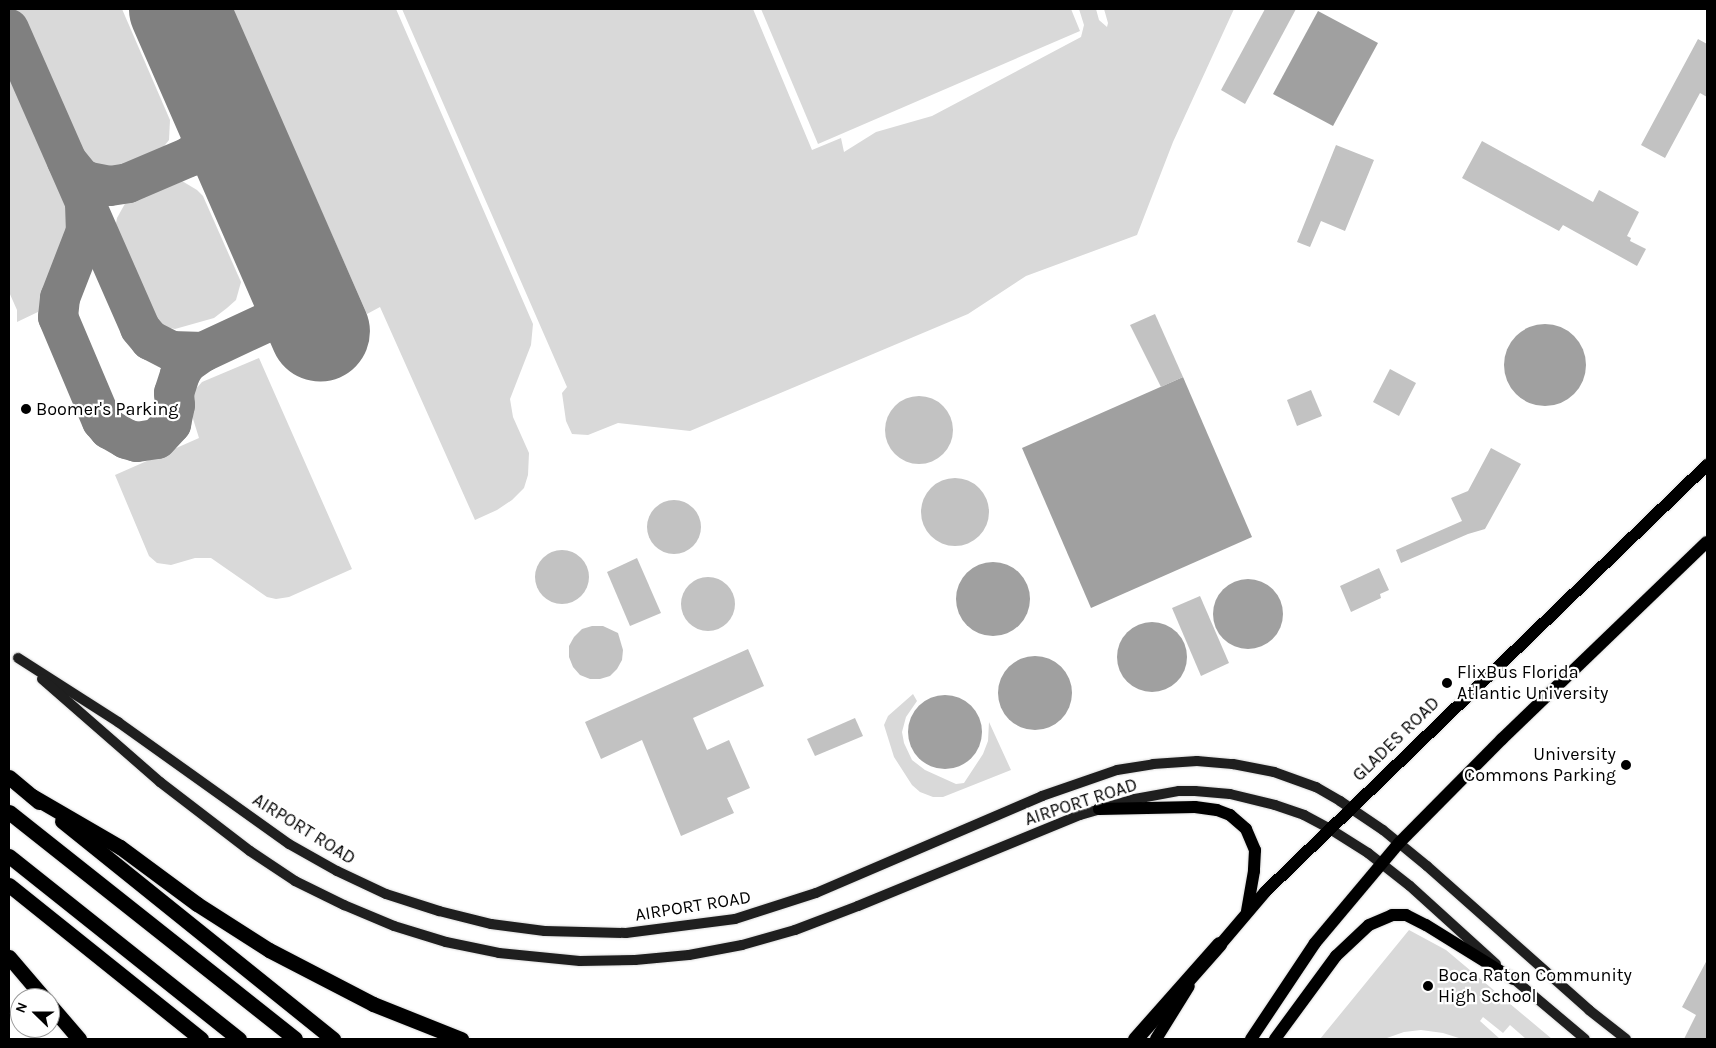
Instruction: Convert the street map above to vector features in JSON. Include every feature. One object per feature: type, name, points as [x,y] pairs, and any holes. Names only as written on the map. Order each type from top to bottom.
[{"type":"highway","points":[[9,777],[107,860],[333,1039]]},
{"type":"highway","points":[[32,796],[120,847],[197,904],[269,950],[373,1004],[461,1039]]},
{"type":"highway","points":[[9,812],[295,1039]]},
{"type":"highway","points":[[9,856],[239,1039]]},
{"type":"highway","points":[[9,885],[201,1039]]},
{"type":"highway","points":[[1135,1039],[1219,944]]},
{"type":"highway","points":[[9,957],[35,988]]},
{"type":"highway","points":[[60,1017],[79,1039]]},
{"type":"main road","name":"GLADES ROAD","points":[[1156,1039],[1180,1000],[1219,944],[1246,912],[1351,808],[1707,465]]},
{"type":"main road","points":[[1251,1039],[1315,944],[1399,843],[1468,772],[1707,542]]},
{"type":"main road","points":[[1099,809],[1196,807],[1217,810],[1230,815],[1246,829],[1254,850],[1254,871],[1246,912]]},
{"type":"main road","points":[[1275,1039],[1336,956],[1369,925],[1392,915],[1406,915],[1426,925],[1513,979]]},
{"type":"street","name":"AIRPORT ROAD","points":[[9,650],[160,782],[250,851],[296,881],[344,905],[394,926],[446,942],[499,953],[580,962],[635,960],[697,954],[742,945],[795,930],[1099,809],[1159,794],[1179,791],[1212,792],[1246,798],[1284,808],[1330,829],[1381,863],[1513,979],[1585,1039]]},
{"type":"street","name":"AIRPORT ROAD","points":[[18,658],[118,722],[289,844],[337,871],[412,903],[491,924],[570,933],[626,933],[736,919],[816,893],[1082,780],[1117,770],[1153,764],[1215,762],[1274,772],[1316,787],[1351,808],[1399,843],[1588,1010],[1626,1039]]},
{"type":"shaded area","points":[[15,9],[122,9],[170,120],[169,140],[158,154],[110,173],[96,171],[88,166],[81,157]]},
{"type":"shaded area","points":[[232,9],[396,9],[533,324],[531,345],[510,399],[513,417],[529,453],[528,475],[524,488],[512,500],[497,510],[475,520],[380,307],[367,314]]},
{"type":"shaded area","points":[[402,9],[753,9],[812,150],[841,138],[844,152],[876,132],[932,116],[1081,37],[1084,25],[1079,9],[1096,9],[1099,20],[1107,27],[1108,23],[1104,9],[1234,9],[1173,142],[1137,235],[1026,276],[968,314],[690,431],[618,423],[588,435],[572,434],[566,421],[562,393],[567,387]]},
{"type":"shaded area","points":[[761,9],[1071,9],[1080,31],[818,144]]},
{"type":"shaded area","points":[[1318,11],[1378,43],[1333,126],[1273,94]]},
{"type":"shaded area","points":[[9,65],[76,217],[40,311],[17,322],[17,310],[9,292]]},
{"type":"shaded area","points":[[182,181],[203,196],[241,282],[236,300],[214,318],[175,329],[161,326],[152,320],[116,238],[115,229],[117,218],[127,200],[138,193],[170,182]]},
{"type":"shaded area","points":[[1545,324],[1561,327],[1574,336],[1583,349],[1586,365],[1583,381],[1574,394],[1561,403],[1545,406],[1529,403],[1516,394],[1507,381],[1504,365],[1507,349],[1516,336],[1529,327]]},
{"type":"shaded area","points":[[259,358],[352,569],[289,597],[276,599],[267,597],[211,558],[195,558],[171,565],[157,563],[149,556],[115,475],[199,438],[189,406],[194,391],[202,382]]},
{"type":"shaded area","points":[[1183,377],[1252,537],[1091,608],[1022,448]]},
{"type":"shaded area","points":[[993,562],[1014,568],[1024,578],[1030,599],[1024,620],[1014,630],[993,636],[972,630],[962,620],[956,599],[962,578],[972,568]]},
{"type":"shaded area","points":[[1241,579],[1255,579],[1268,585],[1277,594],[1283,607],[1281,627],[1273,639],[1255,649],[1241,649],[1228,643],[1219,634],[1213,621],[1213,607],[1219,594],[1228,585]]},
{"type":"shaded area","points":[[1145,622],[1159,622],[1172,628],[1181,637],[1187,650],[1185,670],[1177,682],[1159,692],[1145,692],[1132,686],[1123,677],[1117,664],[1117,650],[1123,637],[1132,628]]},
{"type":"shaded area","points":[[1035,656],[1049,659],[1061,667],[1069,679],[1072,693],[1069,707],[1061,719],[1049,727],[1035,730],[1021,727],[1009,719],[1001,707],[998,693],[1001,679],[1009,667],[1021,659]]},
{"type":"shaded area","points":[[913,694],[917,701],[906,717],[902,732],[904,743],[912,760],[925,770],[956,784],[964,783],[983,754],[988,741],[989,722],[1011,770],[943,797],[933,797],[920,792],[912,785],[894,757],[884,725],[888,716]]},
{"type":"shaded area","points":[[945,695],[959,698],[971,706],[979,718],[982,732],[979,746],[971,758],[959,766],[945,769],[931,766],[919,758],[911,746],[908,732],[911,718],[919,706],[931,698]]},
{"type":"shaded area","name":"Boca Raton Community High School","points":[[1409,930],[1446,950],[1552,1039],[1526,1039],[1510,1025],[1503,1033],[1483,1017],[1480,1021],[1500,1039],[1462,1039],[1443,1033],[1421,1030],[1404,1032],[1384,1039],[1320,1039]]},
{"type":"building","points":[[1265,9],[1296,9],[1245,104],[1221,90]]},
{"type":"building","points":[[1698,39],[1707,44],[1707,97],[1700,93],[1665,158],[1641,145]]},
{"type":"building","points":[[1482,141],[1593,202],[1599,190],[1639,212],[1627,236],[1631,238],[1630,241],[1646,249],[1637,266],[1563,225],[1559,231],[1462,178]]},
{"type":"building","points":[[1336,145],[1374,160],[1345,231],[1321,221],[1310,247],[1297,242]]},
{"type":"building","points":[[1155,314],[1183,377],[1161,387],[1130,325]]},
{"type":"building","points":[[1390,369],[1416,383],[1399,416],[1373,402]]},
{"type":"building","points":[[1311,390],[1322,416],[1297,426],[1287,400]]},
{"type":"building","points":[[926,396],[938,402],[947,411],[953,423],[951,443],[943,454],[926,464],[912,464],[895,454],[887,443],[885,423],[895,406],[906,398]]},
{"type":"building","points":[[1491,448],[1521,464],[1485,529],[1468,534],[1401,563],[1396,550],[1462,521],[1451,498],[1468,491]]},
{"type":"building","points":[[962,478],[974,484],[983,493],[989,505],[987,525],[979,536],[962,546],[948,546],[931,536],[923,525],[921,505],[931,488],[942,480]]},
{"type":"building","points":[[674,500],[684,502],[693,508],[699,517],[701,527],[699,537],[693,546],[684,552],[674,554],[664,552],[655,546],[649,537],[647,527],[649,517],[655,508],[664,502]]},
{"type":"building","points":[[562,550],[572,552],[581,558],[587,567],[589,577],[587,587],[581,596],[572,602],[562,604],[552,602],[543,596],[537,587],[535,577],[537,567],[543,558],[552,552]]},
{"type":"building","points":[[637,558],[661,613],[630,626],[607,572]]},
{"type":"building","points":[[1379,568],[1389,590],[1380,594],[1381,598],[1351,612],[1340,586]]},
{"type":"building","points":[[708,577],[718,579],[727,585],[733,594],[735,604],[733,614],[727,623],[718,629],[708,631],[698,629],[689,623],[683,614],[681,604],[683,594],[689,585],[698,579]]},
{"type":"building","points":[[1200,596],[1229,663],[1201,676],[1172,608]]},
{"type":"building","points":[[592,626],[603,626],[618,633],[623,650],[622,660],[617,669],[610,676],[600,679],[590,679],[580,675],[573,667],[569,657],[569,646],[574,637],[582,629]]},
{"type":"building","points":[[748,649],[764,686],[693,718],[707,750],[729,740],[750,788],[727,798],[734,813],[681,836],[642,740],[601,759],[585,722]]},
{"type":"building","points":[[855,718],[863,736],[815,756],[807,739]]},
{"type":"building","points":[[1707,960],[1707,1039],[1684,1039],[1696,1015],[1682,1007]]},
{"type":"taxiway","points":[[9,29],[140,328],[150,340],[172,351],[203,352],[276,318],[284,308],[289,291],[289,276],[283,248]]},
{"type":"taxiway","points":[[67,161],[81,178],[89,182],[110,186],[128,183],[189,157],[206,144],[217,124],[218,98]]},
{"type":"taxiway","points":[[85,204],[86,231],[60,298],[58,317],[102,421],[109,429],[126,439],[137,442],[157,439],[171,424],[175,405],[174,393],[180,374],[187,363],[203,352]]},
{"type":"runway","points":[[179,9],[320,331]]},
{"type":"place","name":"Boomer's Parking","points":[[26,409]]},
{"type":"place","name":"FlixBus Florida Atlantic University","points":[[1447,683]]},
{"type":"place","name":"University Commons Parking","points":[[1626,765]]},
{"type":"place","name":"Boca Raton Community High School","points":[[1428,986]]}]
